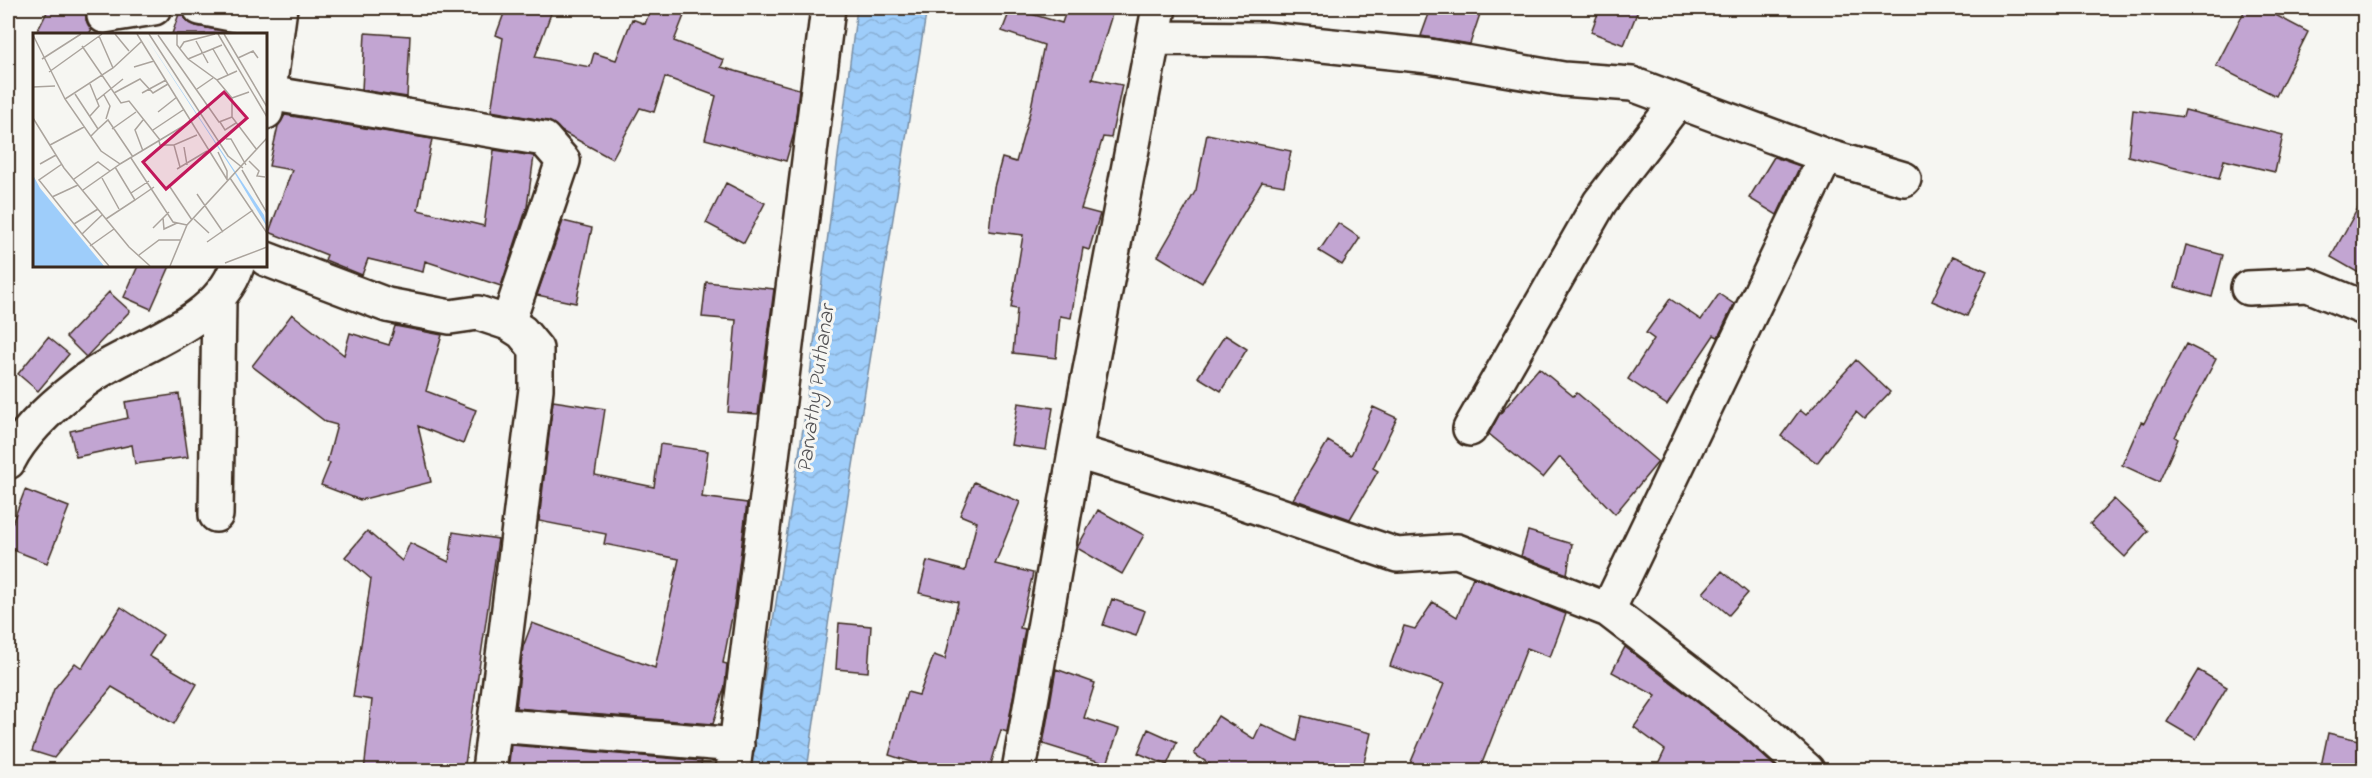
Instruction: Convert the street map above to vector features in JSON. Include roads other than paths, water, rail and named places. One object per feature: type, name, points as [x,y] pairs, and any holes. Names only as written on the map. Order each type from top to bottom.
[{"type":"street","points":[[104,16],[154,8]]},
{"type":"street","points":[[200,8],[279,15],[267,102],[544,139],[563,161],[508,322]]},
{"type":"street","points":[[495,725],[735,758],[828,8]]},
{"type":"street","points":[[1021,770],[1085,396],[1156,23],[1264,39],[1429,56],[1563,79],[1632,84],[1826,156],[1904,179]]},
{"type":"street","points":[[1470,429],[1600,202],[1678,101]]},
{"type":"street","points":[[1608,610],[1826,156]]},
{"type":"street","points":[[267,259],[387,305],[450,317],[478,314],[508,322],[522,332],[536,349],[536,389],[489,771]]},
{"type":"street","points":[[216,515],[219,300],[236,267]]},
{"type":"street","points":[[2248,288],[2308,285],[2364,308]]},
{"type":"street","points":[[8,462],[19,441],[80,384],[157,341],[219,300]]},
{"type":"street","points":[[1077,452],[1239,501],[1397,555],[1457,551],[1608,610],[1756,724],[1807,771]]},
{"type":"water","name":"Parvathy Puthanar","points":[[857,8],[927,8],[835,577],[807,770],[750,770],[804,422]]}]
